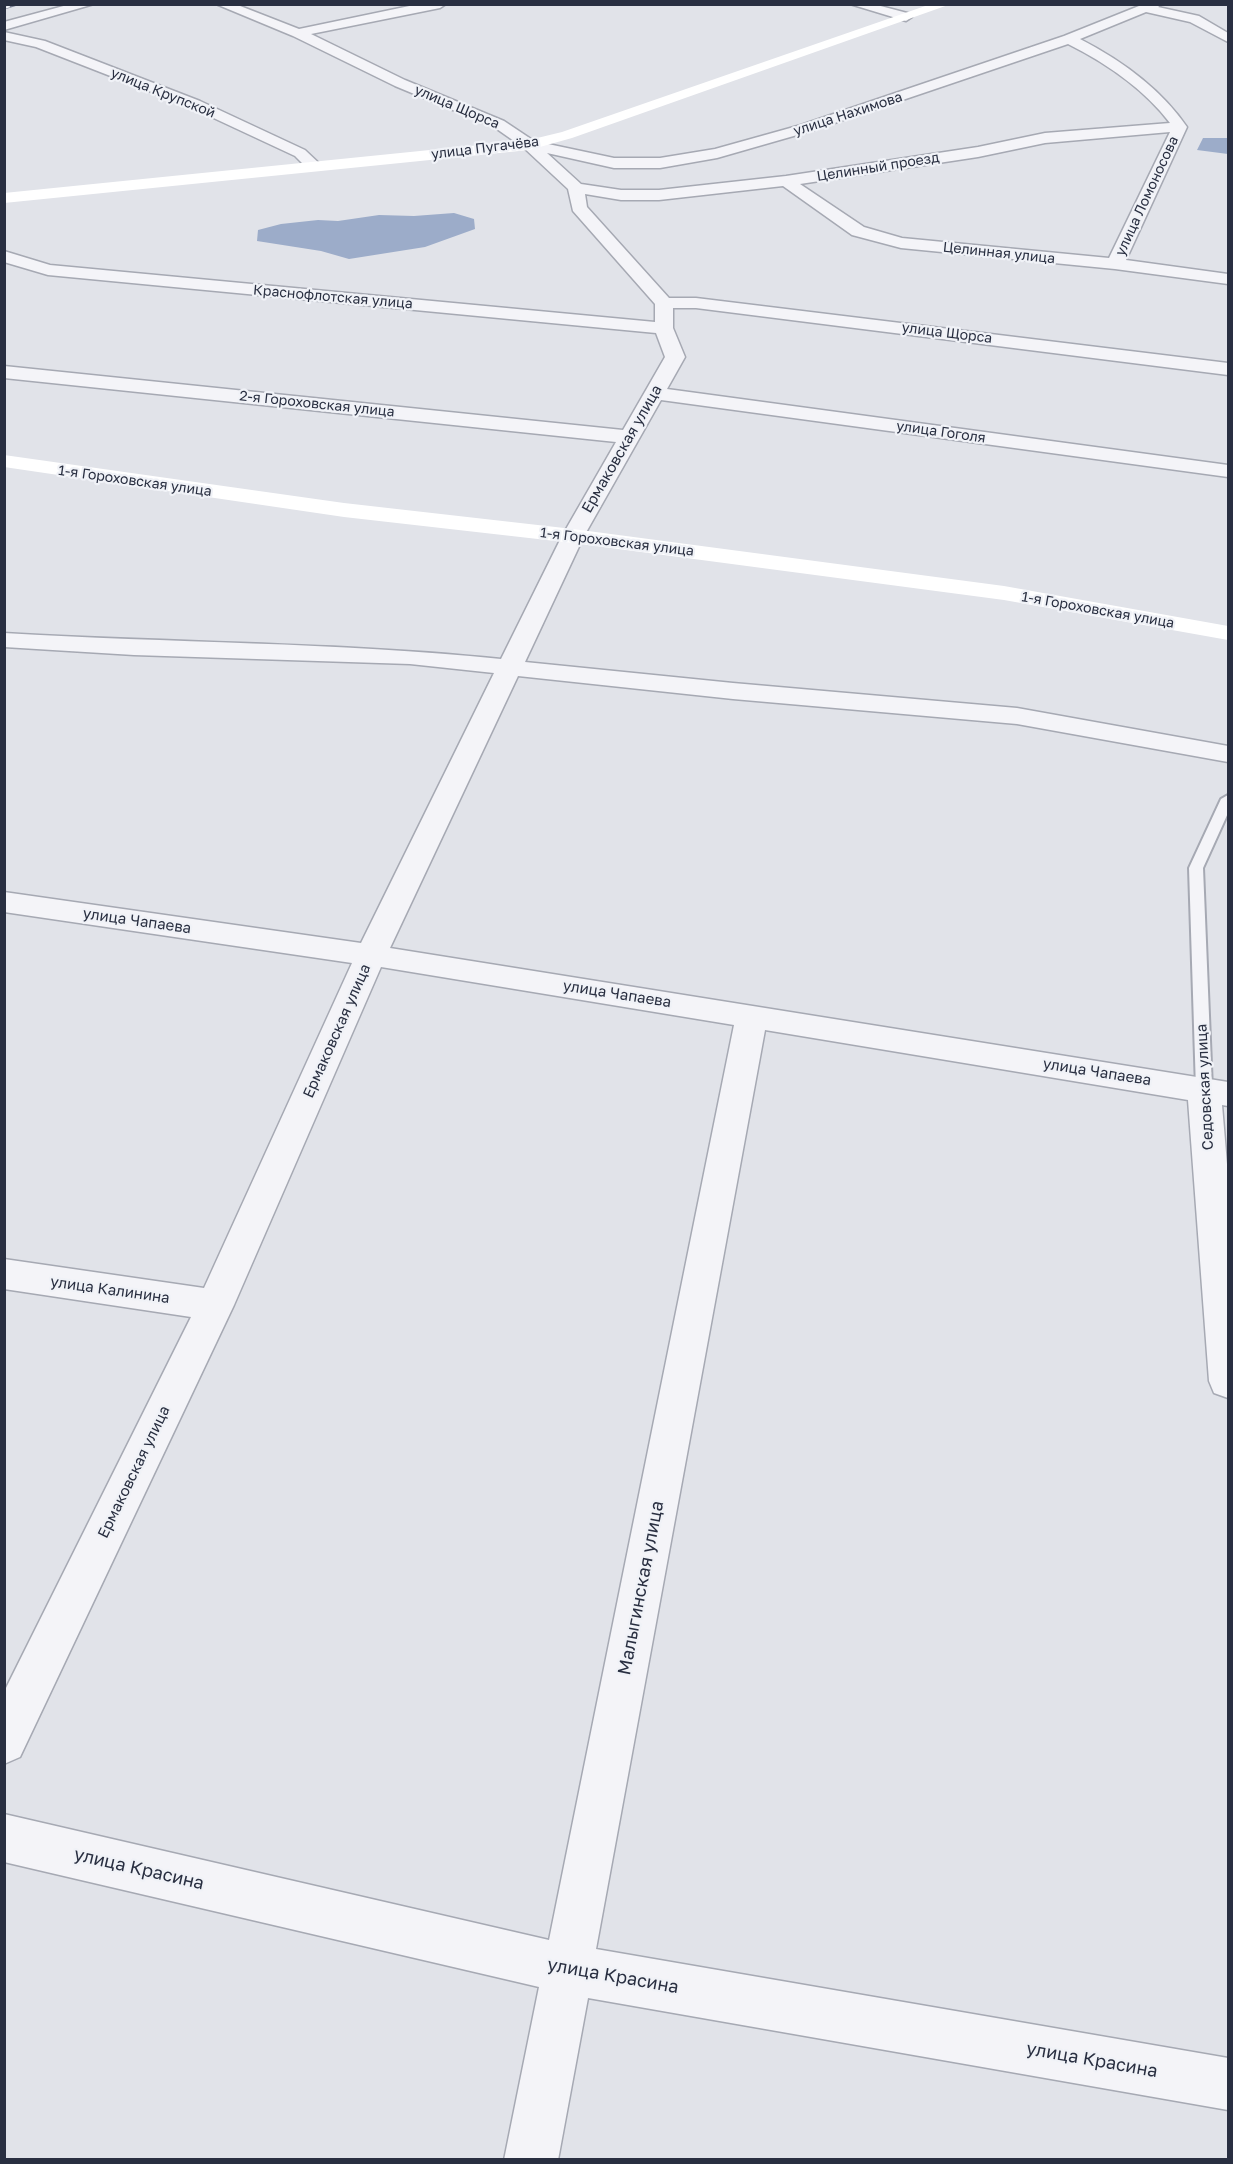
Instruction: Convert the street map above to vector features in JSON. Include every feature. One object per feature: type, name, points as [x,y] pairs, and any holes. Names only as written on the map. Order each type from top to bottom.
[{"type":"street","points":[[4,26],[88,4]]},
{"type":"street","name":"улица Щорса","points":[[222,4],[298,33],[400,83],[499,124],[529,145],[576,188],[579,208],[664,315],[719,306],[1228,369]]},
{"type":"street","points":[[298,33],[440,4]]},
{"type":"street","points":[[856,4],[906,17]]},
{"type":"street","name":"улица Пугачёва","points":[[4,198],[529,145],[567,135],[945,4]]},
{"type":"street","points":[[1152,7],[1194,19],[1228,38]]},
{"type":"street","name":"улица Нахимова","points":[[529,145],[614,162],[660,162],[717,153],[806,128],[1070,39],[1152,7]]},
{"type":"street","name":"улица Крупской","points":[[4,36],[40,44],[195,104],[300,153],[314,166]]},
{"type":"street","name":"улица Ломоносова","points":[[1070,39],[1102,56],[1160,101],[1180,127],[1115,264]]},
{"type":"street","name":"Целинный проезд","points":[[576,188],[621,195],[659,195],[786,181],[978,152],[1045,138],[1180,127]]},
{"type":"street","name":"Целинная улица","points":[[786,181],[858,231],[901,243],[1115,264],[1228,279]]},
{"type":"street","name":"Краснофлотская улица","points":[[4,256],[48,270],[664,315]]},
{"type":"street","name":"Ермаковская улица","points":[[4,1741],[215,1305],[371,955],[573,536],[675,357],[664,315]]},
{"type":"street","name":"2-я Гороховская улица","points":[[4,372],[629,437]]},
{"type":"street","name":"улица Гоголя","points":[[654,393],[1228,471]]},
{"type":"street","name":"1-я Гороховская улица","points":[[4,461],[344,510],[573,536],[1004,592],[1228,633]]},
{"type":"street","points":[[4,640],[134,648],[410,657],[732,691],[1017,716],[1228,754]]},
{"type":"street","name":"улица Чапаева","points":[[4,902],[371,955],[1216,1091]]},
{"type":"street","name":"Малыгинская улица","points":[[531,2160],[752,1016]]},
{"type":"street","name":"Седовская улица","points":[[1216,1091],[1228,1381]]},
{"type":"street","name":"улица Калинина","points":[[4,1274],[215,1305]]},
{"type":"street","name":"улица Красина","points":[[4,1838],[567,1969],[1228,2084]]},
{"type":"lane","name":"Седовская улица","points":[[1216,1091],[1196,868],[1228,799]]},
{"type":"water","points":[[1203,138],[1228,138],[1228,154],[1197,150]]},
{"type":"water","points":[[454,213],[474,219],[475,229],[425,247],[349,259],[321,251],[257,241],[258,230],[281,224],[318,220],[338,221],[379,215],[414,216]]},
{"type":"railway","points":[[4,8],[17,4]]}]
